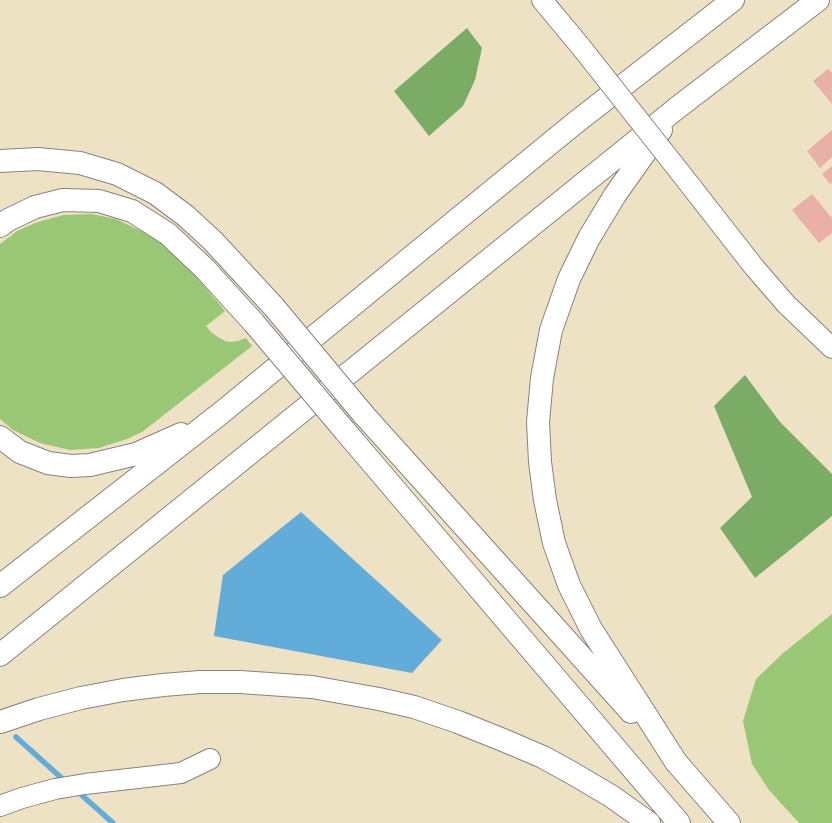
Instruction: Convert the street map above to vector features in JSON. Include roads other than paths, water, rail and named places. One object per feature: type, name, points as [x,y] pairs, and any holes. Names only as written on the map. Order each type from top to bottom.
[{"type":"main road","points":[[0,586],[221,413],[575,123],[733,0]]},
{"type":"main road","points":[[0,655],[677,108],[818,0]]},
{"type":"main road","points":[[676,762],[591,629],[569,585],[554,543],[545,500],[540,462],[538,422],[542,378],[551,330],[569,279],[589,238],[615,195],[677,108]]},
{"type":"main road","points":[[0,161],[38,159],[80,163],[117,174],[155,193],[186,216],[214,241],[274,307],[364,415],[729,823]]},
{"type":"main road","points":[[0,226],[8,220],[35,207],[63,200],[99,201],[132,211],[168,234],[205,269],[254,323],[679,823]]},
{"type":"main road","points":[[0,437],[20,452],[48,463],[71,466],[90,464],[136,454],[221,413]]},
{"type":"main road","points":[[0,722],[39,709],[81,698],[123,690],[163,685],[200,682],[240,682],[319,688],[373,697],[414,707],[458,722],[503,740],[543,757],[572,773],[611,796],[649,823]]},
{"type":"street","points":[[542,0],[581,47],[754,267],[786,304],[832,348]]},
{"type":"street","points":[[0,806],[55,789],[181,772],[210,759]]},
{"type":"water","points":[[301,512],[442,640],[412,673],[214,636],[223,575]]},
{"type":"waterway","points":[[16,737],[66,782]]},
{"type":"waterway","points":[[76,790],[113,823]]}]
